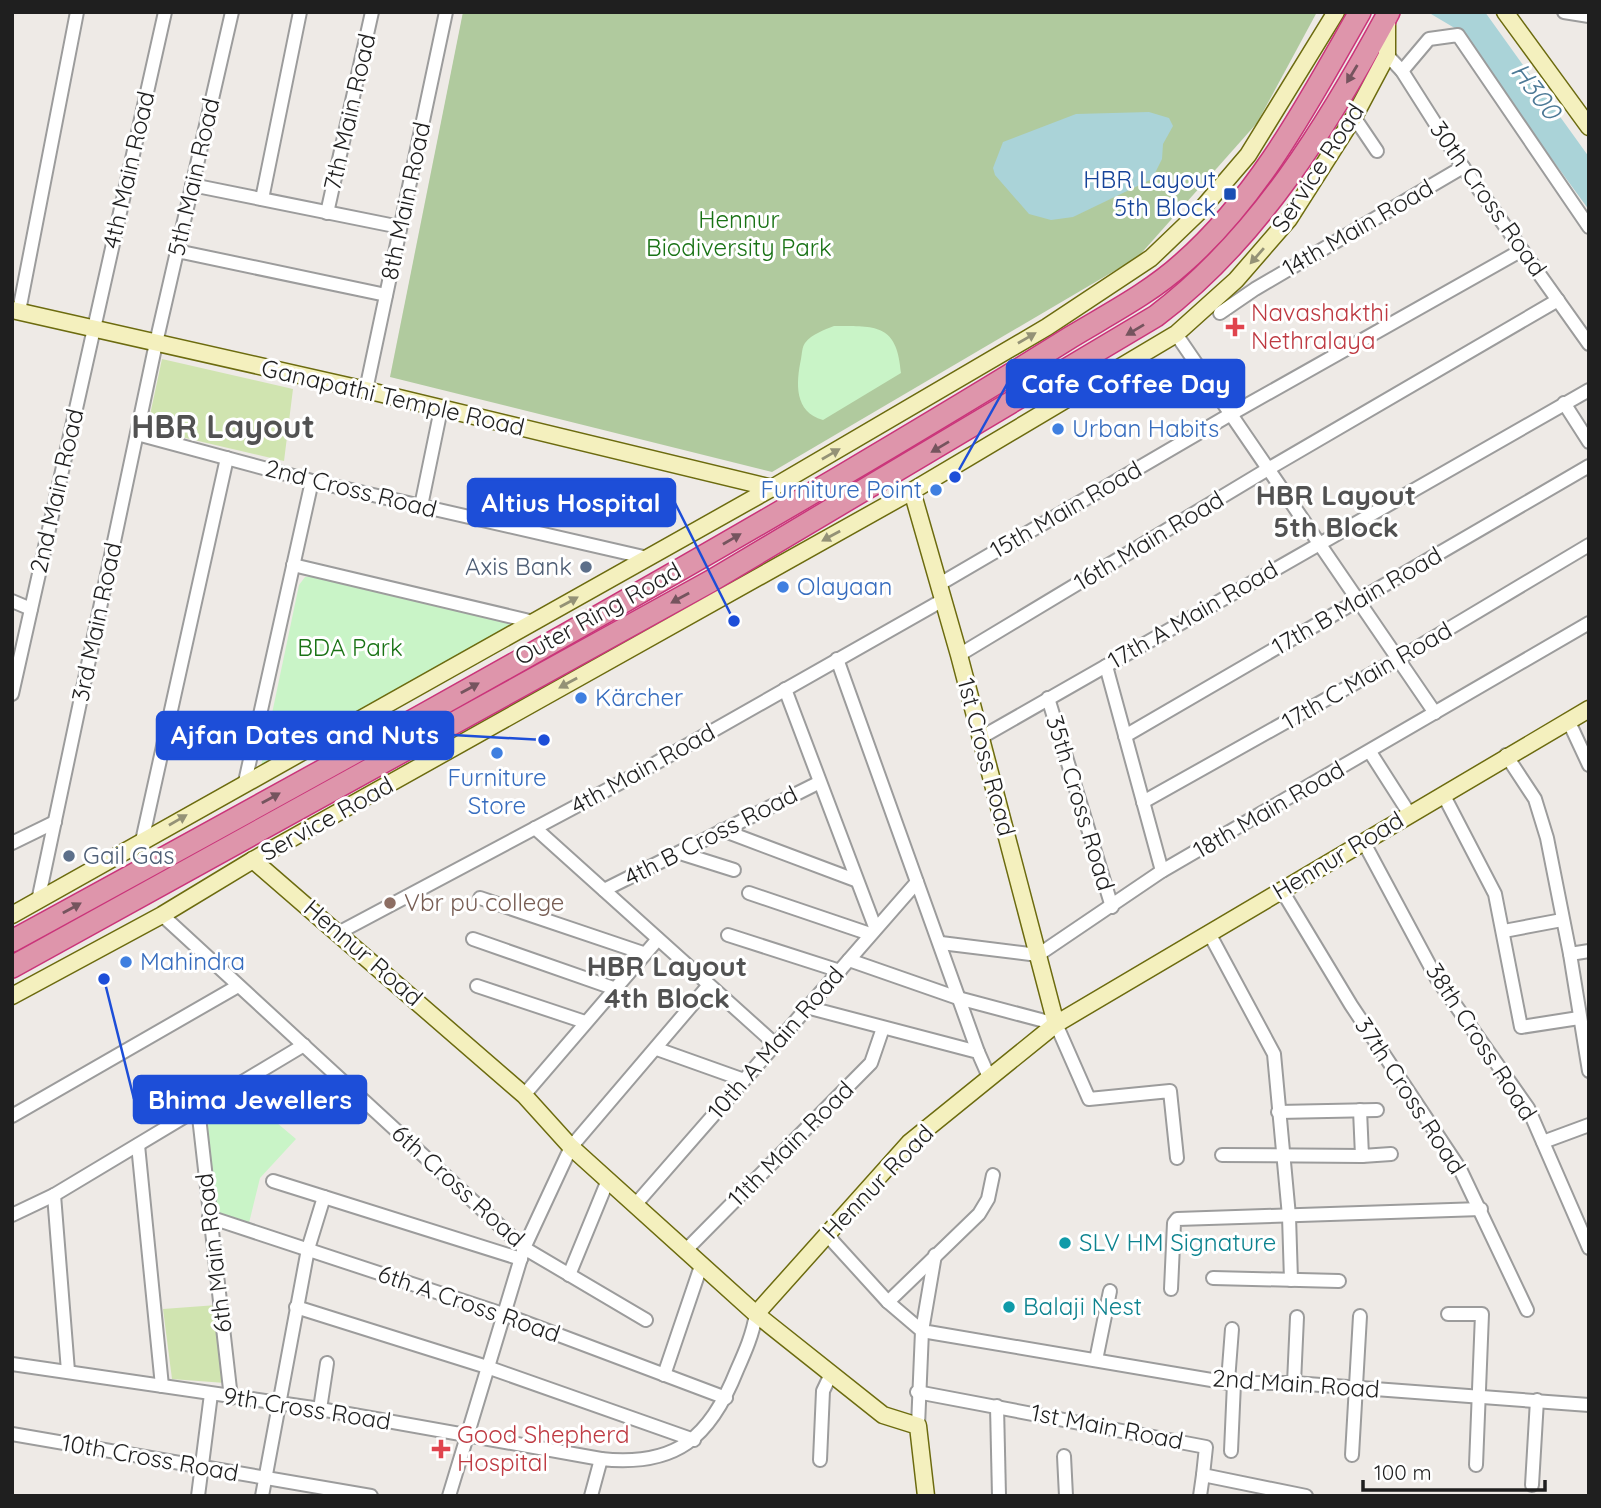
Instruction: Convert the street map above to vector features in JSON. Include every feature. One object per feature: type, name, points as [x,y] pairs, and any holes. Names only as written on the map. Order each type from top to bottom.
[{"type":"highway","name":"Outer Ring Road","points":[[12,942],[503,669],[794,503],[979,395],[1157,284],[1209,237],[1265,170],[1360,13]]},
{"type":"highway","name":"Outer Ring Road","points":[[12,967],[711,581],[1156,317],[1191,290],[1285,184],[1389,14]]},
{"type":"street","points":[[16,311],[77,12]]},
{"type":"street","name":"4th Main Road","points":[[93,328],[165,12]]},
{"type":"street","name":"5th Main Road","points":[[156,343],[232,12]]},
{"type":"street","points":[[262,200],[300,12]]},
{"type":"street","name":"7th Main Road","points":[[327,212],[372,12]]},
{"type":"street","name":"8th Main Road","points":[[366,390],[446,12]]},
{"type":"street","points":[[12,915],[245,782],[649,558],[1047,327],[1171,241],[1248,155],[1336,12]]},
{"type":"street","points":[[1505,12],[1582,111],[1589,127]]},
{"type":"street","points":[[1564,12],[1589,16]]},
{"type":"street","name":"Service Road","points":[[12,996],[162,915],[253,860],[912,491],[1176,334],[1236,280],[1289,219],[1354,117],[1387,55],[1389,14]]},
{"type":"street","points":[[1402,71],[1429,39],[1458,35],[1589,227]]},
{"type":"street","name":"30th Cross Road","points":[[1387,55],[1402,71],[1463,167],[1589,344]]},
{"type":"street","points":[[1354,117],[1377,151]]},
{"type":"street","name":"14th Main Road","points":[[1220,313],[1255,289],[1463,167]]},
{"type":"street","points":[[192,185],[400,227]]},
{"type":"street","name":"15th Main Road","points":[[941,593],[1231,414],[1522,250]]},
{"type":"street","points":[[177,251],[386,295]]},
{"type":"street","points":[[1236,280],[1255,289]]},
{"type":"street","name":"16th Main Road","points":[[959,655],[1268,469],[1558,300]]},
{"type":"street","name":"Ganapathi Temple Road","points":[[16,311],[366,390],[772,488]]},
{"type":"street","name":"2nd Main Road","points":[[12,695],[93,328]]},
{"type":"street","points":[[1176,334],[1435,713]]},
{"type":"street","name":"3rd Main Road","points":[[38,901],[156,343]]},
{"type":"street","name":"17th A Main Road","points":[[980,738],[1318,542],[1589,390]]},
{"type":"street","points":[[1564,403],[1589,442]]},
{"type":"street","points":[[421,506],[441,409]]},
{"type":"street","name":"2nd Cross Road","points":[[137,434],[312,481],[649,558]]},
{"type":"street","points":[[142,841],[227,458]]},
{"type":"street","name":"17th B Main Road","points":[[1125,736],[1589,466]]},
{"type":"street","points":[[245,782],[312,481]]},
{"type":"street","name":"1st Cross Road","points":[[912,491],[959,655],[1056,1024]]},
{"type":"street","name":"17th C Main Road","points":[[1143,802],[1398,659],[1589,545]]},
{"type":"street","points":[[293,565],[534,622]]},
{"type":"street","name":"4th Main Road","points":[[340,932],[535,828],[785,689],[941,593]]},
{"type":"street","points":[[12,601],[31,609]]},
{"type":"street","name":"18th Main Road","points":[[1038,956],[1162,871],[1589,623]]},
{"type":"street","points":[[837,659],[941,943],[958,998],[989,1076]]},
{"type":"street","points":[[1106,666],[1162,871]]},
{"type":"street","points":[[785,689],[872,931]]},
{"type":"street","name":"35th Cross Road","points":[[1048,698],[1112,907]]},
{"type":"street","name":"Hennur Road","points":[[253,860],[340,932],[524,1095],[571,1147],[756,1314],[909,1143],[1056,1024],[1506,755],[1589,709]]},
{"type":"street","points":[[1569,720],[1589,765]]},
{"type":"street","points":[[1370,752],[1409,813]]},
{"type":"street","points":[[1506,755],[1535,799],[1547,838],[1589,1071]]},
{"type":"street","name":"4th B Cross Road","points":[[604,890],[818,783]]},
{"type":"street","points":[[1443,794],[1495,894],[1521,1027],[1579,1018]]},
{"type":"street","points":[[12,843],[55,822]]},
{"type":"street","points":[[535,828],[775,1044]]},
{"type":"street","points":[[722,830],[855,880]]},
{"type":"street","name":"38th Cross Road","points":[[1363,841],[1437,979],[1528,1108],[1584,1219],[1589,1248]]},
{"type":"street","points":[[680,853],[734,870]]},
{"type":"street","name":"10th A Main Road","points":[[635,1205],[775,1044],[810,1008],[872,931],[917,882]]},
{"type":"street","name":"37th Cross Road","points":[[1281,889],[1350,1005],[1460,1169],[1527,1310]]},
{"type":"street","points":[[749,893],[872,931]]},
{"type":"street","points":[[480,898],[643,953]]},
{"type":"street","name":"6th Cross Road","points":[[162,915],[304,1045],[522,1253],[569,1275],[646,1320]]},
{"type":"street","points":[[1504,931],[1562,920]]},
{"type":"street","points":[[1209,933],[1274,1054],[1289,1216],[1291,1280]]},
{"type":"street","points":[[728,935],[840,971]]},
{"type":"street","points":[[473,939],[616,989]]},
{"type":"street","points":[[524,1095],[584,1022],[616,989],[643,953],[658,939]]},
{"type":"street","points":[[941,943],[1038,956]]},
{"type":"street","points":[[1570,954],[1589,951]]},
{"type":"street","points":[[849,960],[958,998],[1056,1024],[1089,1099],[1170,1091],[1177,1158]]},
{"type":"street","points":[[449,1496],[464,1437],[522,1253],[571,1147],[709,985]]},
{"type":"street","points":[[12,1116],[238,986]]},
{"type":"street","points":[[477,986],[584,1022]]},
{"type":"street","points":[[810,1008],[978,1052]]},
{"type":"street","name":"11th Main Road","points":[[685,1251],[872,1063],[883,1028]]},
{"type":"street","points":[[12,1215],[54,1195],[304,1045]]},
{"type":"street","points":[[657,1049],[744,1080]]},
{"type":"street","name":"6th Main Road","points":[[198,1108],[231,1398]]},
{"type":"street","points":[[1360,1110],[1362,1156]]},
{"type":"street","points":[[1278,1112],[1377,1110]]},
{"type":"street","points":[[1543,1142],[1589,1125]]},
{"type":"street","points":[[138,1145],[162,1386]]},
{"type":"street","points":[[1222,1155],[1391,1154]]},
{"type":"street","points":[[888,1302],[979,1214],[988,1199],[993,1175]]},
{"type":"street","points":[[569,1275],[608,1180]]},
{"type":"street","points":[[273,1181],[522,1253]]},
{"type":"street","points":[[54,1195],[68,1371]]},
{"type":"street","points":[[262,1496],[308,1249],[324,1197]]},
{"type":"street","points":[[1171,1289],[1174,1220],[1481,1209]]},
{"type":"street","name":"6th A Cross Road","points":[[209,1217],[503,1314],[726,1398]]},
{"type":"street","points":[[827,1235],[888,1302],[922,1331]]},
{"type":"street","points":[[926,1496],[917,1392],[922,1331],[935,1255]]},
{"type":"street","points":[[664,1375],[701,1266]]},
{"type":"street","points":[[1213,1278],[1339,1281]]},
{"type":"street","points":[[1096,1360],[1110,1292]]},
{"type":"street","points":[[296,1307],[487,1367],[694,1440],[726,1398],[754,1328],[756,1314]]},
{"type":"street","points":[[756,1314],[883,1415],[918,1426]]},
{"type":"street","points":[[1448,1314],[1482,1314],[1476,1465]]},
{"type":"street","points":[[1352,1455],[1360,1316]]},
{"type":"street","points":[[1294,1383],[1297,1317]]},
{"type":"street","points":[[1231,1451],[1232,1329]]},
{"type":"street","name":"2nd Main Road","points":[[922,1331],[1231,1382],[1294,1383],[1589,1405]]},
{"type":"street","points":[[320,1409],[327,1363]]},
{"type":"street","name":"9th Cross Road","points":[[12,1364],[320,1409],[464,1437],[601,1459],[665,1456],[694,1440]]},
{"type":"street","points":[[820,1460],[823,1391],[831,1374]]},
{"type":"street","name":"1st Main Road","points":[[917,1392],[1206,1447],[1203,1475],[1261,1491],[1306,1496]]},
{"type":"street","points":[[198,1496],[211,1394]]},
{"type":"street","points":[[1532,1485],[1537,1400]]},
{"type":"street","points":[[997,1406],[999,1496]]},
{"type":"street","name":"10th Cross Road","points":[[12,1434],[371,1496]]},
{"type":"street","points":[[1064,1456],[1066,1496]]},
{"type":"street","points":[[591,1496],[601,1459]]},
{"type":"street","points":[[1200,1496],[1203,1475]]},
{"type":"green space","name":"Hennur Biodiversity Park","points":[[463,12],[1317,12],[1257,123],[1138,257],[772,472],[390,377]]},
{"type":"green space","points":[[834,326],[862,326],[882,331],[895,345],[901,373],[823,420],[814,416],[802,404],[798,387],[799,368],[805,343]]},
{"type":"green space","points":[[162,359],[293,389],[284,461],[147,429]]},
{"type":"green space","name":"BDA Park","points":[[318,576],[521,623],[268,765],[261,766],[299,585],[305,577]]},
{"type":"green space","points":[[245,1096],[296,1139],[260,1178],[249,1223],[215,1214],[206,1113]]},
{"type":"green space","points":[[217,1305],[225,1383],[172,1379],[163,1309]]},
{"type":"water","name":"H300","points":[[1485,12],[1589,157],[1589,210],[1458,30],[1431,14]]},
{"type":"water","points":[[1149,112],[1169,118],[1173,126],[1163,144],[1162,159],[1152,179],[1073,217],[1051,220],[1029,214],[995,175],[993,168],[1003,142],[1076,114]]},
{"type":"place","name":"HBR Layout 5th Block","points":[[1230,194]]},
{"type":"place","name":"Navashakthi Nethralaya","points":[[1235,327]]},
{"type":"place","name":"Urban Habits","points":[[1058,429]]},
{"type":"place","name":"Cafe Coffee Day","points":[[955,477]]},
{"type":"place","name":"Furniture Point","points":[[936,490]]},
{"type":"place","name":"Axis Bank","points":[[586,567]]},
{"type":"place","name":"Olayaan","points":[[783,587]]},
{"type":"place","name":"Altius Hospital","points":[[734,621]]},
{"type":"place","name":"Kärcher","points":[[581,698]]},
{"type":"place","name":"Ajfan Dates and Nuts","points":[[544,740]]},
{"type":"place","name":"Furniture Store","points":[[497,753]]},
{"type":"place","name":"Gail Gas","points":[[69,856]]},
{"type":"place","name":"Vbr pu college","points":[[390,903]]},
{"type":"place","name":"Mahindra","points":[[126,962]]},
{"type":"place","name":"Bhima Jewellers","points":[[104,979]]},
{"type":"place","name":"SLV HM Signature","points":[[1065,1243]]},
{"type":"place","name":"Balaji Nest","points":[[1009,1307]]},
{"type":"place","name":"Good Shepherd Hospital","points":[[441,1449]]},
{"type":"district","name":"HBR Layout","points":[[223,427]]},
{"type":"district","name":"HBR Layout 5th Block","points":[[1336,511]]},
{"type":"district","name":"HBR Layout 4th Block","points":[[667,982]]}]
